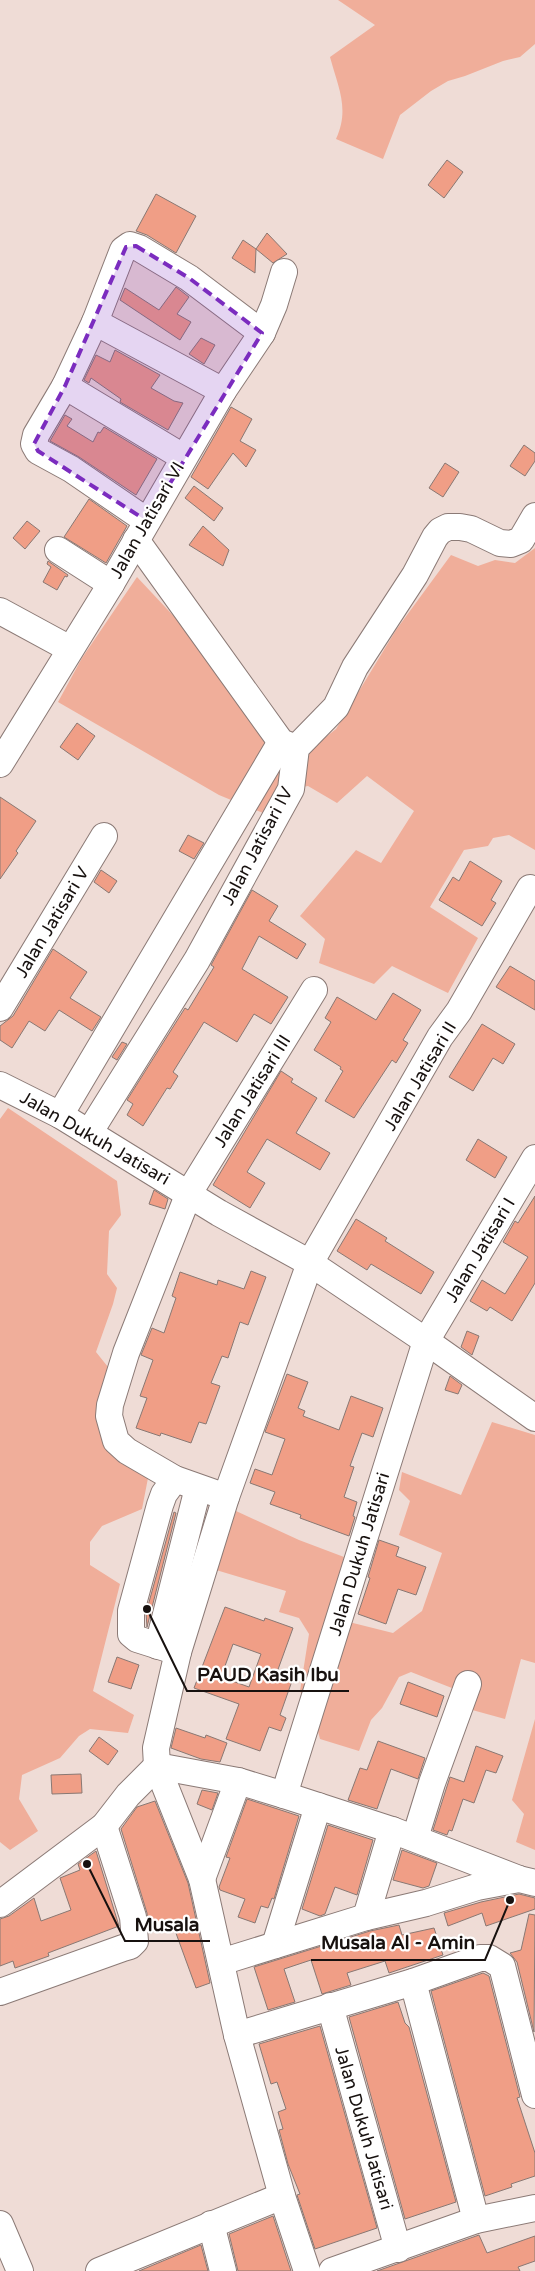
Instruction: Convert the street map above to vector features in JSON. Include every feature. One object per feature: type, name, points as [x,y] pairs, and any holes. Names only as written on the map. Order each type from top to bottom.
[{"type":"street","points":[[262,333],[190,278],[130,244],[122,250],[95,322],[65,386],[36,435],[35,447],[71,469],[141,530],[288,745]]},
{"type":"street","name":"Jalan Jatisari VI","points":[[0,764],[110,584],[223,391],[262,333],[274,305],[284,272]]},
{"type":"street","points":[[95,322],[223,391]]},
{"type":"street","points":[[65,386],[183,457]]},
{"type":"street","points":[[60,1115],[288,745],[336,707],[355,666],[415,575],[440,531],[448,527],[471,529],[500,543],[511,544],[521,540],[535,516]]},
{"type":"street","points":[[58,550],[110,584]]},
{"type":"street","points":[[0,611],[70,649]]},
{"type":"street","name":"Jalan Jatisari IV","points":[[89,1133],[197,960],[291,788],[288,745]]},
{"type":"street","name":"Jalan Jatisari V","points":[[0,1008],[104,836]]},
{"type":"street","name":"Jalan Jatisari II","points":[[310,1263],[440,1037],[459,1011],[530,888]]},
{"type":"street","name":"Jalan Jatisari III","points":[[189,1193],[314,990]]},
{"type":"street","name":"Jalan Dukuh Jatisari","points":[[0,1084],[60,1115],[189,1193],[218,1213],[310,1263],[426,1341],[535,1418]]},
{"type":"street","name":"Jalan Jatisari I","points":[[426,1341],[528,1185],[535,1158]]},
{"type":"street","name":"Jalan Dukuh Jatisari","points":[[189,1193],[126,1353],[110,1405],[109,1416],[116,1441],[127,1451],[187,1483],[226,1497]]},
{"type":"street","points":[[168,1649],[226,1497],[310,1263]]},
{"type":"street","name":"Jalan Dukuh Jatisari","points":[[284,1795],[426,1341]]},
{"type":"street","points":[[187,1483],[156,1748],[157,1766],[202,1879],[237,2035],[282,2196],[307,2271]]},
{"type":"street","points":[[366,1917],[403,1834],[432,1783],[468,1684]]},
{"type":"street","points":[[157,1766],[238,1781],[284,1795],[403,1834],[527,1881]]},
{"type":"street","points":[[0,1904],[104,1826],[128,1795],[157,1766]]},
{"type":"street","points":[[202,1879],[238,1781]]},
{"type":"street","points":[[275,1945],[318,1806]]},
{"type":"street","points":[[0,1992],[130,1946],[135,1941],[133,1917],[104,1826]]},
{"type":"street","points":[[221,1962],[366,1917],[426,1903],[477,1887],[527,1881]]},
{"type":"street","points":[[237,2035],[413,1982],[480,1958],[489,1958],[502,1966],[535,2095]]},
{"type":"street","points":[[413,1982],[476,2220]]},
{"type":"street","name":"Jalan Dukuh Jatisari","points":[[330,2006],[398,2249]]},
{"type":"street","points":[[113,2268],[211,2224],[282,2196]]},
{"type":"street","points":[[332,2271],[476,2220],[535,2208]]},
{"type":"street","points":[[0,2224],[17,2269]]},
{"type":"street","points":[[211,2224],[223,2271]]},
{"type":"highlighted area","points":[[136,246],[189,278],[262,333],[147,521],[38,451],[34,444],[65,386],[126,247]]},
{"type":"shaded area","points":[[338,0],[535,0],[535,44],[520,57],[503,61],[448,81],[431,91],[400,115],[383,159],[336,139],[342,118],[342,108],[339,88],[330,57],[375,25]]},
{"type":"shaded area","points":[[535,548],[535,850],[509,835],[493,838],[488,846],[464,850],[430,907],[478,938],[448,993],[392,966],[374,984],[319,963],[325,939],[300,916],[356,850],[381,863],[414,811],[367,776],[337,803],[308,786],[275,792],[263,813],[219,795],[58,702],[82,658],[137,577],[197,641],[260,736],[312,748],[336,729],[396,630],[451,555],[478,566],[495,560],[515,563]]},
{"type":"shaded area","points":[[8,1108],[117,1181],[121,1215],[109,1231],[107,1274],[117,1288],[96,1352],[108,1367],[100,1433],[115,1458],[148,1478],[142,1509],[102,1526],[90,1542],[90,1565],[120,1584],[93,1691],[134,1715],[128,1733],[90,1729],[79,1736],[60,1758],[22,1775],[19,1799],[38,1831],[10,1850],[0,1842],[0,1119]]},
{"type":"shaded area","points":[[492,1422],[535,1435],[535,1663],[521,1659],[505,1719],[465,1708],[457,1690],[411,1672],[399,1677],[382,1708],[371,1720],[359,1751],[320,1739],[315,1720],[300,1691],[309,1634],[299,1618],[279,1612],[286,1591],[216,1570],[236,1511],[299,1540],[344,1557],[332,1613],[349,1622],[393,1633],[422,1611],[442,1553],[399,1535],[410,1501],[399,1490],[402,1472],[461,1495]]},
{"type":"shaded area","points":[[535,1719],[535,1850],[516,1842],[524,1814],[512,1800]]},
{"type":"building","points":[[447,160],[463,172],[444,198],[428,185]]},
{"type":"building","points":[[156,194],[196,216],[176,253],[147,235],[136,231]]},
{"type":"building","points":[[267,233],[287,254],[273,263],[256,249]]},
{"type":"building","points":[[243,240],[256,249],[255,273],[232,258]]},
{"type":"building","points":[[176,287],[189,297],[177,314],[191,322],[180,340],[120,300],[125,288],[159,310]]},
{"type":"building","points":[[201,338],[215,345],[204,364],[189,354]]},
{"type":"building","points":[[115,350],[160,375],[151,388],[174,401],[183,403],[168,430],[120,402],[121,399],[91,378],[89,383],[84,380],[96,355],[110,362]]},
{"type":"building","points":[[231,407],[252,419],[240,441],[256,450],[246,467],[233,453],[208,489],[191,477]]},
{"type":"building","points":[[65,415],[72,419],[67,426],[93,442],[98,432],[100,433],[104,427],[157,459],[136,495],[79,457],[50,441]]},
{"type":"building","points":[[524,445],[535,453],[535,461],[525,476],[510,466]]},
{"type":"building","points":[[445,463],[459,472],[443,497],[429,488]]},
{"type":"building","points":[[194,486],[223,508],[214,521],[185,498]]},
{"type":"building","points":[[89,499],[127,526],[106,563],[64,537]]},
{"type":"building","points":[[27,521],[40,531],[25,549],[13,538]]},
{"type":"building","points":[[203,526],[229,550],[223,566],[189,545]]},
{"type":"building","points":[[48,561],[68,575],[67,577],[65,576],[57,590],[43,582],[51,567],[47,564]]},
{"type":"building","points":[[77,723],[95,736],[78,760],[60,747]]},
{"type":"building","points":[[0,797],[36,821],[16,851],[18,853],[0,879]]},
{"type":"building","points":[[188,835],[204,843],[194,859],[179,851]]},
{"type":"building","points":[[470,861],[502,881],[491,900],[496,903],[482,926],[439,900],[453,877],[459,881]]},
{"type":"building","points":[[101,870],[117,881],[109,893],[94,882]]},
{"type":"building","points":[[252,890],[278,906],[269,921],[306,944],[297,959],[259,936],[242,969],[288,997],[271,1024],[254,1014],[237,1042],[204,1022],[173,1072],[178,1076],[170,1089],[167,1088],[143,1126],[127,1115],[133,1104],[127,1100],[185,1008],[188,1010],[214,967],[211,965]]},
{"type":"building","points":[[53,949],[87,972],[70,998],[101,1017],[92,1031],[59,1010],[45,1031],[29,1021],[12,1048],[0,1040],[0,1026],[13,1016]]},
{"type":"building","points":[[510,966],[535,981],[535,1010],[496,987]]},
{"type":"building","points":[[393,993],[421,1010],[403,1040],[408,1043],[396,1063],[392,1060],[354,1118],[325,1101],[343,1071],[340,1069],[341,1067],[314,1050],[331,1022],[325,1018],[337,997],[376,1020]]},
{"type":"building","points":[[482,1024],[515,1044],[503,1064],[493,1058],[473,1091],[449,1077]]},
{"type":"building","points":[[122,1042],[127,1044],[117,1060],[112,1057]]},
{"type":"building","points":[[281,1071],[293,1079],[291,1082],[317,1098],[296,1133],[330,1153],[320,1170],[267,1139],[247,1172],[265,1183],[250,1208],[213,1185]]},
{"type":"building","points":[[478,1139],[507,1157],[495,1178],[466,1160]]},
{"type":"building","points":[[154,1190],[168,1199],[165,1209],[149,1204]]},
{"type":"building","points":[[535,1196],[535,1283],[512,1321],[490,1307],[487,1311],[470,1301],[482,1280],[505,1294],[528,1257],[503,1242],[515,1221],[518,1223]]},
{"type":"building","points":[[356,1219],[387,1238],[385,1241],[434,1272],[421,1294],[371,1264],[367,1270],[337,1251]]},
{"type":"building","points":[[251,1271],[266,1277],[248,1325],[240,1322],[228,1358],[222,1356],[211,1383],[220,1386],[206,1424],[199,1422],[191,1443],[161,1433],[160,1436],[136,1428],[147,1398],[140,1396],[153,1360],[141,1355],[152,1328],[164,1333],[176,1298],[172,1296],[180,1272],[217,1285],[218,1280],[244,1289]]},
{"type":"building","points":[[467,1331],[479,1336],[472,1355],[461,1347]]},
{"type":"building","points":[[287,1374],[308,1382],[298,1408],[305,1411],[303,1416],[339,1430],[351,1396],[383,1408],[373,1437],[362,1433],[350,1466],[354,1467],[344,1497],[357,1502],[349,1536],[300,1518],[301,1515],[270,1504],[275,1492],[250,1483],[255,1469],[272,1475],[285,1439],[265,1432]]},
{"type":"building","points":[[450,1376],[462,1385],[458,1394],[445,1390]]},
{"type":"building","points":[[174,1512],[176,1513],[147,1627],[146,1613]]},
{"type":"building","points":[[379,1540],[399,1547],[396,1556],[426,1567],[416,1595],[398,1589],[386,1624],[358,1614],[370,1578],[368,1577]]},
{"type":"building","points":[[225,1607],[264,1621],[265,1618],[293,1628],[276,1675],[292,1681],[280,1715],[286,1718],[281,1731],[269,1727],[260,1751],[226,1739],[239,1704],[194,1688]],"holes":[[[233,1644],[261,1654],[249,1687],[221,1677]]]},
{"type":"building","points":[[117,1657],[139,1665],[131,1689],[108,1682]]},
{"type":"building","points":[[408,1682],[444,1696],[437,1717],[400,1704]]},
{"type":"building","points":[[176,1728],[205,1738],[206,1735],[227,1743],[220,1762],[201,1759],[171,1748]]},
{"type":"building","points":[[99,1737],[118,1751],[108,1765],[89,1751]]},
{"type":"building","points":[[378,1741],[425,1758],[418,1779],[391,1769],[377,1809],[348,1800],[360,1768],[367,1770]]},
{"type":"building","points":[[476,1746],[503,1756],[496,1773],[486,1770],[474,1803],[463,1799],[452,1831],[449,1830],[447,1835],[433,1830],[450,1777],[464,1782]]},
{"type":"building","points":[[81,1774],[82,1793],[52,1794],[51,1775]]},
{"type":"building","points":[[202,1790],[218,1793],[212,1810],[197,1804]]},
{"type":"building","points":[[247,1799],[299,1816],[274,1899],[272,1898],[268,1908],[261,1906],[255,1923],[238,1917],[245,1899],[220,1890],[219,1887],[230,1858],[226,1857]]},
{"type":"building","points":[[155,1801],[188,1883],[210,1983],[196,1988],[173,1925],[149,1933],[147,1913],[121,1829],[137,1807]]},
{"type":"building","points":[[328,1825],[373,1840],[357,1895],[335,1887],[325,1914],[320,1916],[302,1909]]},
{"type":"building","points":[[402,1850],[437,1863],[429,1886],[423,1888],[393,1880]]},
{"type":"building","points":[[96,1851],[119,1926],[48,1953],[49,1956],[15,1968],[13,1961],[0,1966],[0,1919],[9,1916],[34,1898],[41,1921],[71,1910],[60,1878],[80,1870],[78,1864]]},
{"type":"building","points":[[519,1894],[535,1898],[535,1909],[486,1926],[482,1913],[448,1926],[444,1913],[481,1902]]},
{"type":"building","points":[[529,1914],[535,1915],[534,2032],[517,1962],[510,1953],[521,1950]]},
{"type":"building","points":[[399,1925],[402,1935],[434,1928],[443,1955],[389,1973],[385,1961],[347,1973],[351,1985],[322,1994],[311,1960],[284,1969],[295,2002],[268,2010],[254,1967],[370,1931]]},
{"type":"building","points":[[483,1973],[489,1976],[520,2097],[517,2098],[535,2153],[535,2176],[511,2184],[512,2187],[485,2196],[431,1991]]},
{"type":"building","points":[[398,2002],[405,2023],[409,2027],[456,2202],[405,2219],[349,2017]]},
{"type":"building","points":[[320,2026],[377,2228],[315,2249],[297,2195],[300,2194],[288,2164],[279,2130],[283,2129],[278,2112],[286,2109],[277,2082],[271,2084],[259,2044]]},
{"type":"building","points":[[273,2216],[291,2271],[238,2271],[229,2234]]},
{"type":"building","points":[[479,2235],[487,2253],[535,2236],[535,2261],[518,2267],[520,2271],[377,2271]]},
{"type":"building","points":[[201,2245],[208,2271],[139,2271]]},
{"type":"place","name":"PAUD Kasih Ibu","points":[[147,1609]]},
{"type":"place","name":"Musala","points":[[87,1864]]},
{"type":"place","name":"Musala Al - Amin","points":[[510,1900]]}]
